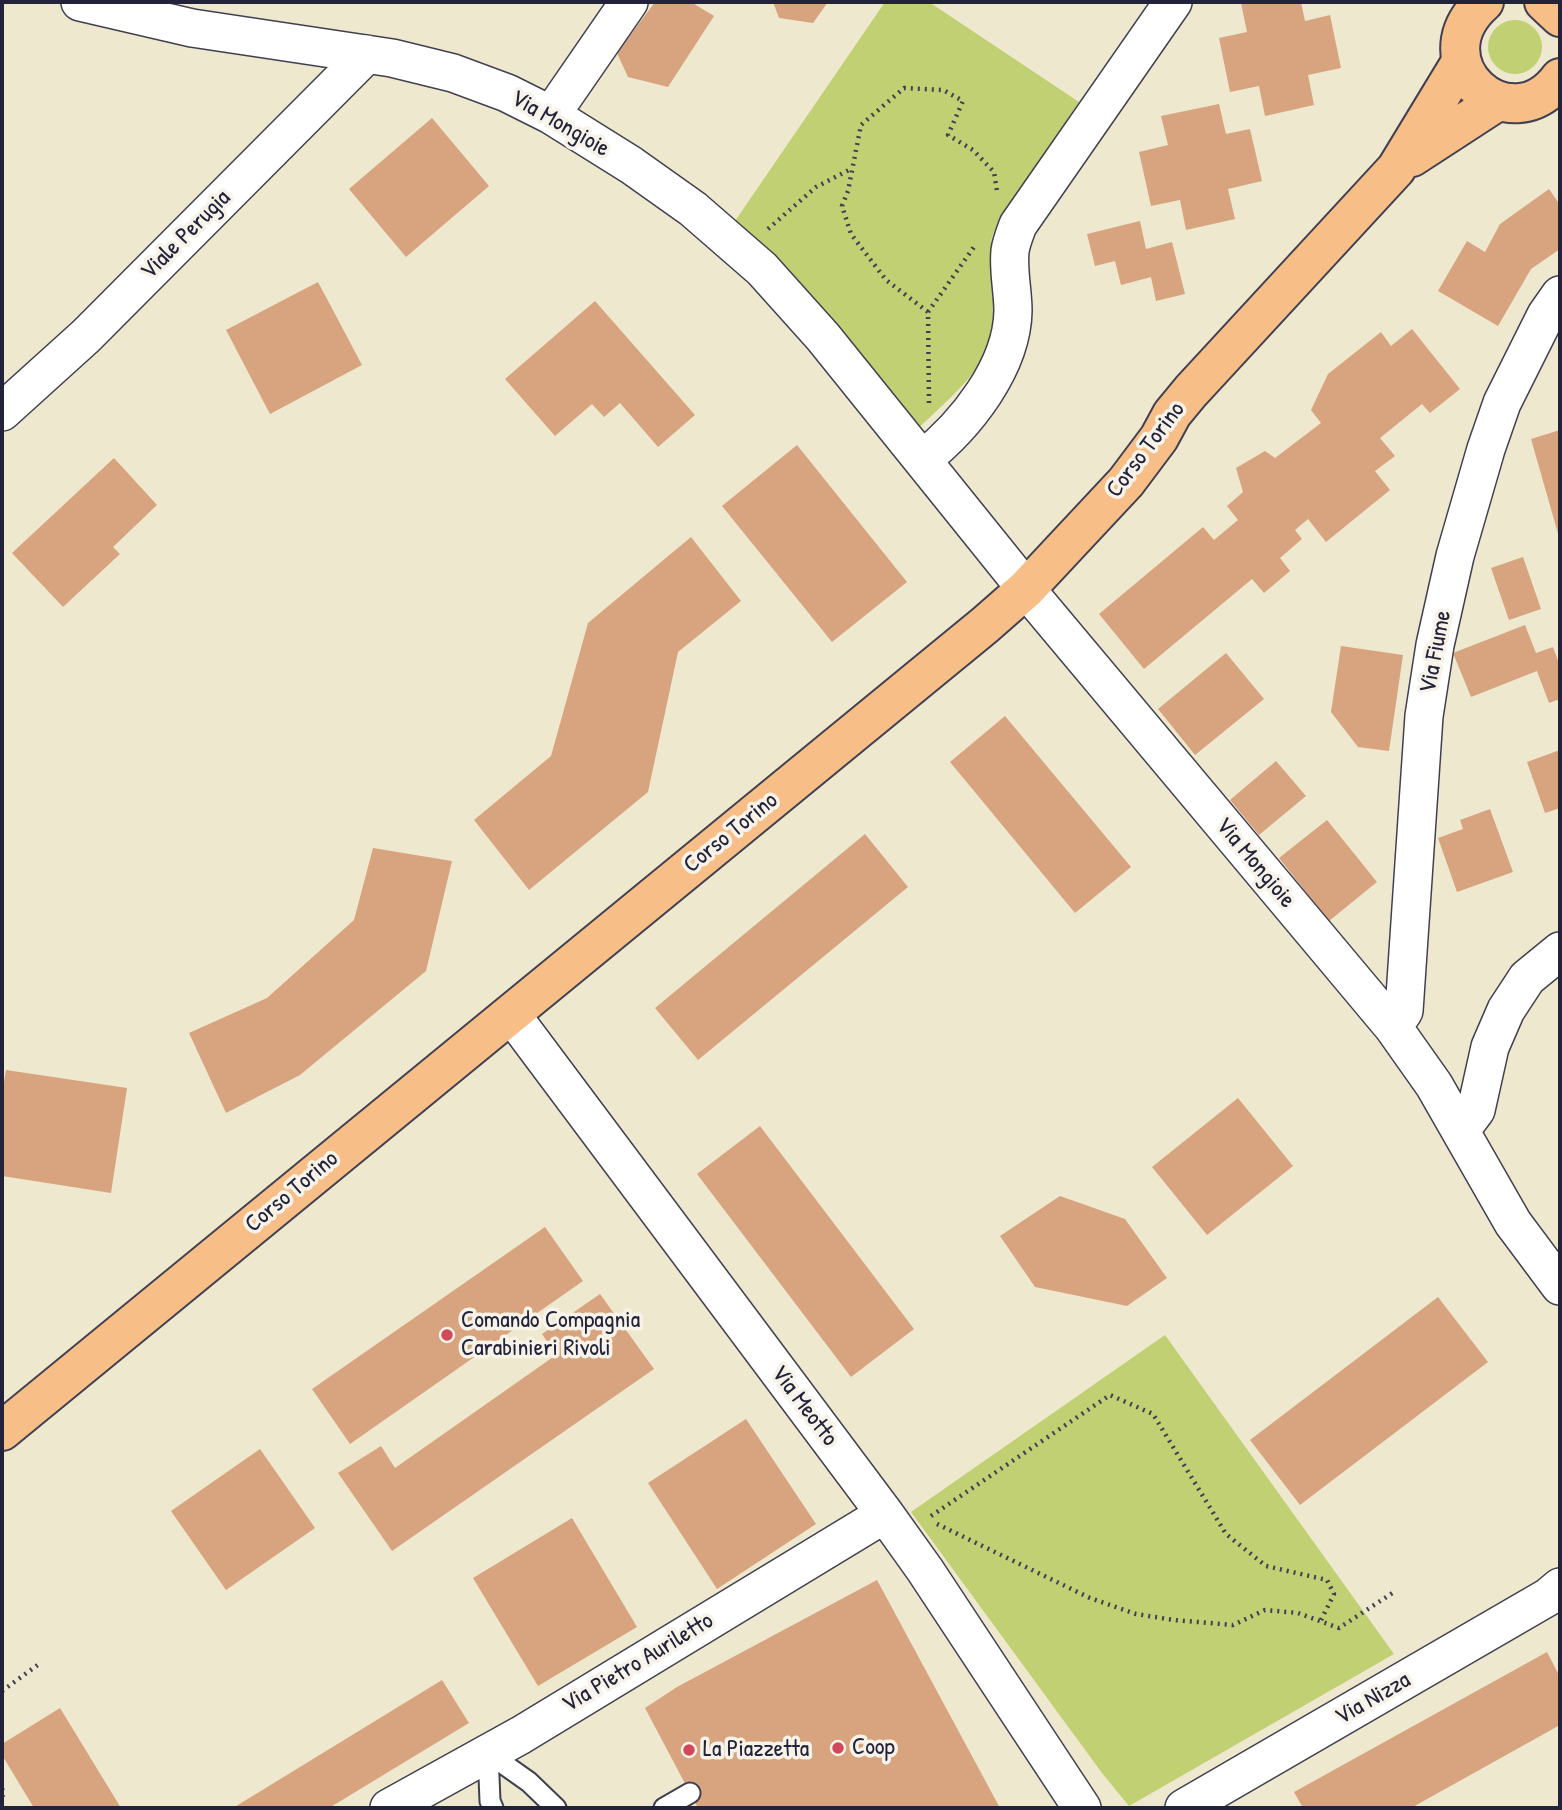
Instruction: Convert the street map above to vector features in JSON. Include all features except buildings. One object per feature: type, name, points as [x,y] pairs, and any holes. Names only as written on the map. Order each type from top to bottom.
[{"type":"main road","points":[[1484,2],[1473,11],[1464,26],[1459,44],[1461,62],[1475,88],[1499,101],[1515,103],[1530,102],[1558,83]]},
{"type":"main road","points":[[1544,2],[1560,17]]},
{"type":"main road","name":"Corso Torino","points":[[2,1431],[1026,589],[1126,482],[1191,391],[1396,169],[1461,62]]},
{"type":"main road","name":"Corso Torino","points":[[1396,169],[1499,101]]},
{"type":"street","name":"Via Mongioie","points":[[80,2],[192,28],[367,54],[453,73],[507,93],[551,115],[631,165],[693,209],[743,252],[762,269],[927,456],[1026,589],[1393,1027],[1434,1085],[1513,1223],[1560,1286]]},
{"type":"street","points":[[551,115],[629,2]]},
{"type":"street","points":[[927,456],[970,413],[1003,361],[1011,336],[1013,311],[1010,250],[1018,225],[1173,2]]},
{"type":"street","name":"Viale Perugia","points":[[2,411],[86,336],[367,54]]},
{"type":"street","name":"Via Fiume","points":[[1393,1027],[1404,1011],[1424,716],[1455,556],[1486,449],[1503,403],[1546,315],[1560,295]]},
{"type":"street","points":[[1461,1130],[1476,1110],[1490,1047],[1506,1010],[1527,978],[1560,951]]},
{"type":"street","name":"Via Meotto","points":[[511,1014],[925,1570],[1082,1808]]},
{"type":"street","name":"Via Pietro Auriletto","points":[[390,1808],[488,1753],[884,1514]]},
{"type":"street","name":"Via Nizza","points":[[1184,1808],[1548,1597],[1560,1587]]},
{"type":"lane","points":[[488,1753],[490,1801],[493,1808]]},
{"type":"lane","points":[[488,1753],[529,1782],[556,1808]]},
{"type":"lane","points":[[664,1808],[690,1793]]},
{"type":"path","points":[[928,312],[886,280],[851,234],[842,206],[861,125],[904,88],[943,90],[963,101],[948,135],[973,150],[994,172],[998,196]]},
{"type":"path","points":[[743,252],[816,187],[852,169]]},
{"type":"path","points":[[927,456],[928,312],[980,237]]},
{"type":"path","points":[[1320,1622],[1334,1594],[1327,1580],[1266,1566],[1226,1534],[1153,1415],[1111,1395],[924,1521],[943,1525],[1090,1598],[1136,1614],[1174,1620],[1233,1625],[1265,1610],[1298,1613],[1320,1622],[1339,1628],[1394,1592]]},
{"type":"path","points":[[2,1691],[39,1664]]},
{"type":"path","points":[[2,1789],[5,1793],[2,1796]]},
{"type":"green space","points":[[885,2],[929,2],[1079,102],[998,222],[991,240],[997,319],[993,338],[985,355],[975,371],[919,428],[735,221]]},
{"type":"green space","points":[[1520,20],[1530,24],[1538,32],[1542,47],[1538,62],[1530,70],[1510,74],[1500,70],[1492,62],[1488,42],[1492,32],[1500,24]]},
{"type":"green space","points":[[1165,1335],[1394,1654],[1129,1806],[911,1512]]},
{"type":"place","name":"Comando Compagnia Carabinieri Rivoli","points":[[447,1335]]},
{"type":"place","name":"Coop","points":[[838,1748]]},
{"type":"place","name":"La Piazzetta","points":[[689,1750]]}]
